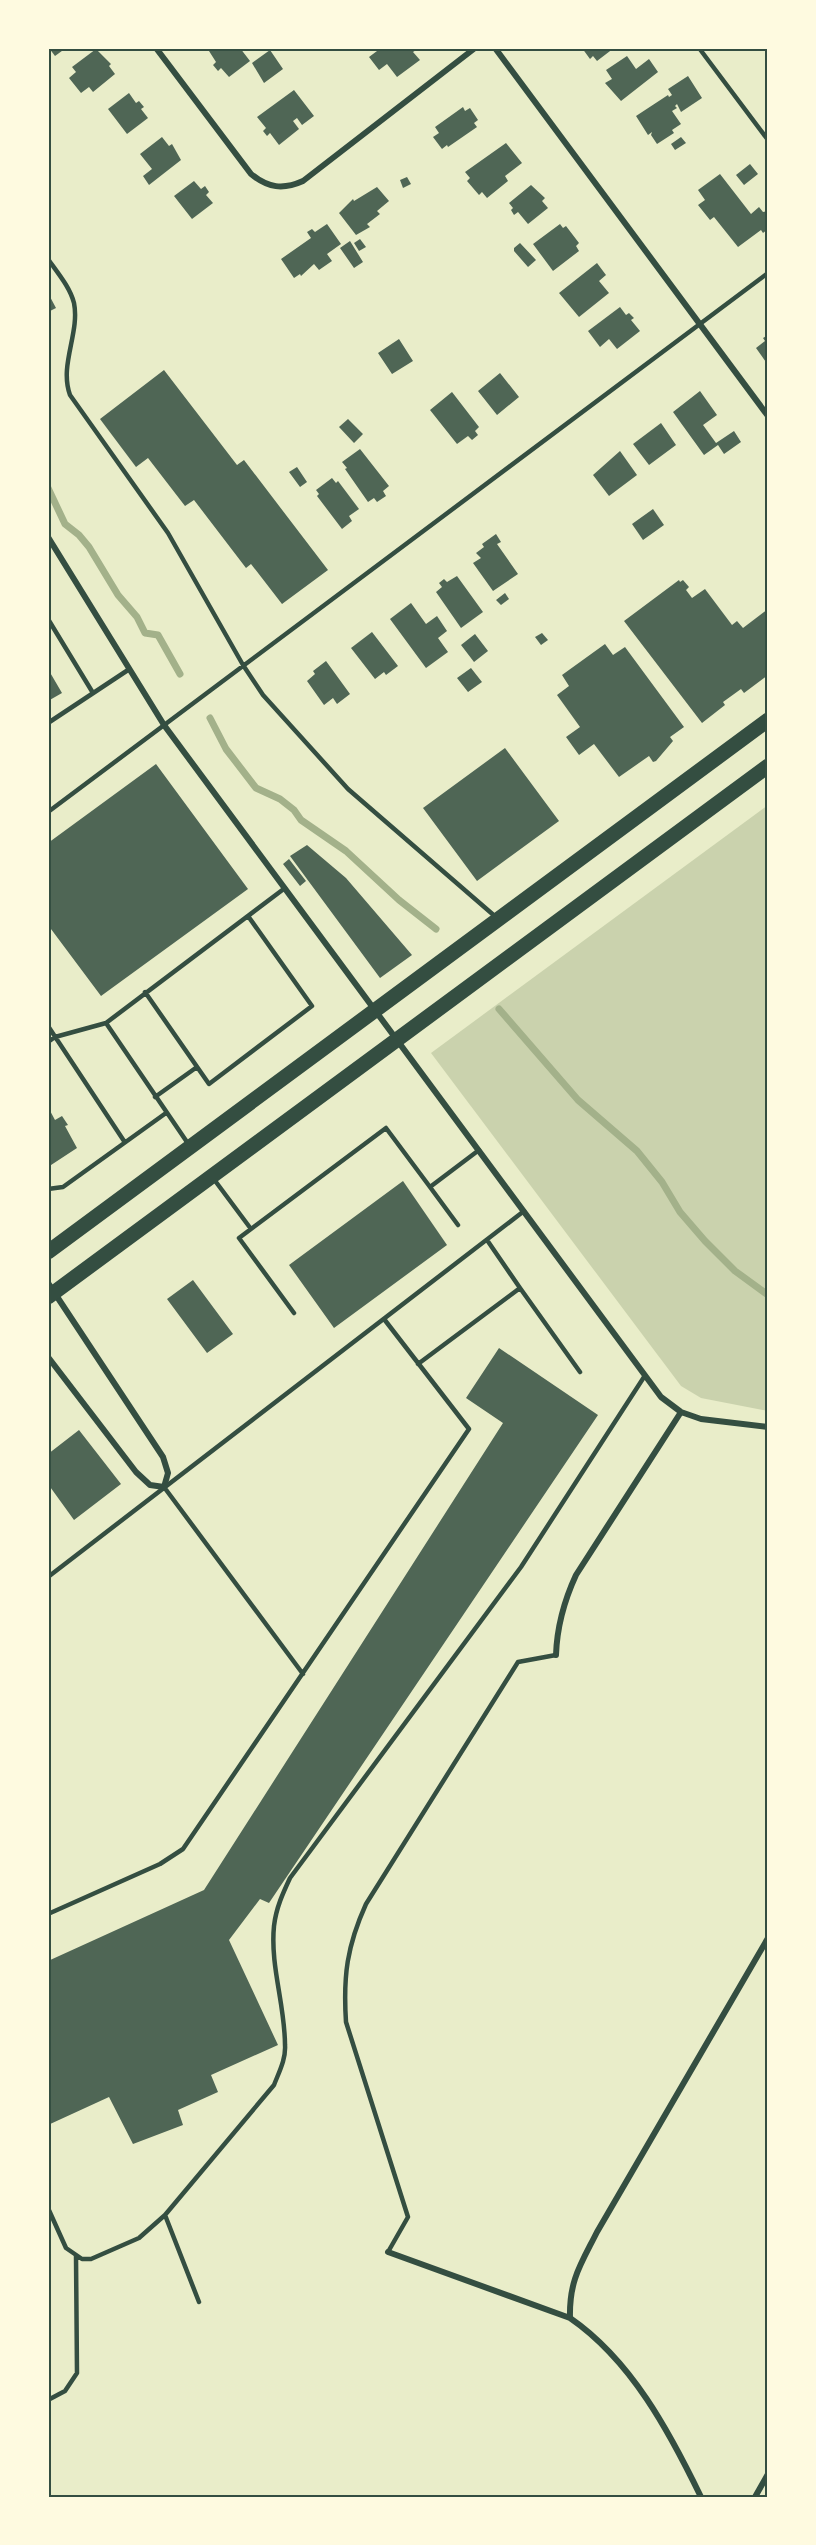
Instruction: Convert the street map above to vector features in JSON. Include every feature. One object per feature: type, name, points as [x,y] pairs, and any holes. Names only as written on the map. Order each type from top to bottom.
[{"type":"main road","points":[[48,1252],[768,720]]},
{"type":"main road","points":[[50,1291],[211,1176],[768,766]]},
{"type":"street","points":[[156,48],[223,140],[251,174],[262,183],[276,187],[290,186],[303,180],[475,48]]},
{"type":"street","points":[[495,48],[768,416]]},
{"type":"street","points":[[48,537],[164,725],[398,1039],[644,1377],[661,1397],[681,1412],[701,1419],[768,1427]]},
{"type":"street","points":[[48,1357],[136,1472],[150,1485],[165,1487],[168,1473],[163,1457],[50,1291]]},
{"type":"street","points":[[556,1655],[556,1637],[564,1602],[576,1575],[681,1412]]},
{"type":"street","points":[[570,2318],[573,2279],[597,2232],[768,1938]]},
{"type":"street","points":[[388,2252],[570,2318],[591,2333],[607,2348],[653,2409],[677,2449],[701,2497]]},
{"type":"street","points":[[755,2497],[768,2474]]},
{"type":"lane","points":[[699,48],[768,140]]},
{"type":"lane","points":[[48,259],[66,285],[74,304],[66,376],[70,395],[168,533],[243,665],[263,695],[348,789],[499,919]]},
{"type":"lane","points":[[48,812],[127,755],[517,458],[768,273]]},
{"type":"lane","points":[[48,619],[93,693]]},
{"type":"lane","points":[[48,723],[128,670]]},
{"type":"lane","points":[[48,1042],[56,1037],[106,1023],[285,888]]},
{"type":"lane","points":[[145,992],[209,1084],[312,1006],[248,916]]},
{"type":"lane","points":[[106,1023],[190,1148]]},
{"type":"lane","points":[[48,1026],[123,1142]]},
{"type":"lane","points":[[155,1097],[197,1067]]},
{"type":"lane","points":[[48,1189],[63,1187],[166,1113]]},
{"type":"lane","points":[[294,1313],[239,1238],[386,1128],[458,1225]]},
{"type":"lane","points":[[430,1187],[479,1150]]},
{"type":"lane","points":[[211,1176],[251,1229]]},
{"type":"lane","points":[[48,1577],[524,1211]]},
{"type":"lane","points":[[487,1240],[580,1372]]},
{"type":"lane","points":[[418,1364],[520,1288]]},
{"type":"lane","points":[[48,1914],[160,1864],[183,1849],[469,1429],[384,1319]]},
{"type":"lane","points":[[48,2208],[66,2248],[82,2259],[91,2259],[139,2238],[165,2215],[274,2085],[282,2066],[285,2046],[274,1949],[274,1924],[280,1900],[290,1878],[521,1567],[644,1377]]},
{"type":"lane","points":[[165,1487],[303,1674]]},
{"type":"lane","points":[[388,2252],[408,2217],[346,2022],[344,1989],[346,1964],[353,1933],[366,1904],[518,1662],[556,1655]]},
{"type":"lane","points":[[165,2215],[199,2302]]},
{"type":"lane","points":[[48,2400],[65,2391],[77,2373],[76,2256]]},
{"type":"green space","points":[[768,805],[768,1411],[701,1398],[681,1386],[431,1053]]},
{"type":"building","points":[[49,48],[66,48],[55,56]]},
{"type":"building","points":[[213,48],[240,48],[250,61],[229,77],[221,68],[218,71],[213,65],[216,62],[209,51]]},
{"type":"building","points":[[381,48],[419,48],[413,52],[420,60],[397,77],[387,64],[379,70],[369,57]]},
{"type":"building","points":[[582,48],[614,48],[597,61],[593,56],[590,59]]},
{"type":"building","points":[[96,49],[111,64],[109,66],[115,74],[93,92],[89,87],[81,93],[69,78],[76,72],[72,67]]},
{"type":"building","points":[[270,50],[283,69],[264,83],[252,63]]},
{"type":"building","points":[[627,56],[636,69],[649,59],[658,72],[621,101],[605,83],[612,79],[606,70]]},
{"type":"building","points":[[688,76],[702,98],[681,112],[677,104],[675,106],[677,108],[672,111],[681,124],[672,130],[674,133],[657,144],[651,135],[652,132],[648,135],[636,116],[668,95],[669,97],[672,95],[668,89]]},
{"type":"building","points":[[294,90],[314,116],[302,125],[297,118],[293,121],[299,129],[279,145],[270,133],[267,136],[263,131],[266,128],[257,117]]},
{"type":"building","points":[[129,93],[136,103],[139,101],[144,107],[141,109],[148,118],[127,134],[108,109]]},
{"type":"building","points":[[463,107],[465,111],[470,108],[478,120],[474,123],[477,127],[442,149],[433,137],[439,133],[435,127]]},
{"type":"building","points":[[162,137],[169,146],[172,144],[181,160],[149,185],[143,176],[152,169],[140,154]]},
{"type":"building","points":[[681,137],[686,143],[675,150],[671,144]]},
{"type":"building","points":[[506,143],[522,163],[505,176],[508,181],[487,198],[482,192],[479,195],[467,181],[470,178],[465,172]]},
{"type":"building","points":[[750,164],[758,174],[744,185],[736,175]]},
{"type":"building","points":[[720,174],[751,214],[759,207],[763,212],[768,211],[768,229],[763,233],[761,230],[738,247],[714,217],[710,220],[698,205],[705,200],[698,190]]},
{"type":"building","points":[[407,177],[411,184],[403,188],[400,180]]},
{"type":"building","points":[[194,181],[201,189],[205,186],[209,192],[206,195],[213,203],[192,219],[174,196]]},
{"type":"building","points":[[531,185],[545,198],[542,201],[548,208],[528,224],[518,212],[514,215],[509,203]]},
{"type":"building","points":[[377,187],[389,201],[377,211],[380,214],[367,224],[370,227],[356,235],[339,213],[353,199],[354,201]]},
{"type":"building","points":[[327,224],[341,244],[327,254],[332,261],[319,270],[314,264],[301,276],[300,274],[294,278],[281,259],[311,238],[307,232],[312,229],[315,232]]},
{"type":"building","points":[[560,224],[563,228],[566,226],[579,243],[576,246],[579,251],[553,271],[533,244]]},
{"type":"building","points":[[360,239],[366,247],[359,251],[354,243]]},
{"type":"building","points":[[350,241],[363,262],[354,268],[340,248]]},
{"type":"building","points":[[520,243],[536,260],[528,267],[514,251]]},
{"type":"building","points":[[597,263],[606,275],[599,281],[609,293],[579,317],[559,293]]},
{"type":"building","points":[[48,293],[56,308],[48,312]]},
{"type":"building","points":[[620,307],[626,315],[629,313],[634,318],[631,320],[640,331],[617,349],[609,339],[600,347],[588,331]]},
{"type":"building","points":[[768,335],[768,365],[756,348],[765,341],[763,338]]},
{"type":"building","points":[[399,339],[413,361],[392,374],[378,353]]},
{"type":"building","points":[[164,370],[237,465],[244,460],[328,570],[282,604],[251,564],[246,568],[194,500],[185,506],[148,458],[136,467],[100,419]]},
{"type":"building","points":[[500,373],[519,397],[497,415],[478,391]]},
{"type":"building","points":[[700,391],[717,415],[703,425],[716,443],[734,431],[741,442],[724,454],[718,445],[704,455],[673,412]]},
{"type":"building","points":[[452,392],[479,427],[475,431],[478,435],[472,440],[468,436],[457,444],[430,410]]},
{"type":"building","points":[[348,419],[363,434],[354,443],[339,427]]},
{"type":"building","points":[[661,423],[676,445],[649,465],[633,444]]},
{"type":"building","points":[[360,449],[389,486],[383,491],[386,496],[377,502],[374,498],[368,502],[342,462]]},
{"type":"building","points":[[620,451],[637,475],[609,496],[593,475]]},
{"type":"building","points":[[297,467],[307,482],[300,487],[289,472]]},
{"type":"building","points":[[332,478],[336,483],[338,481],[359,509],[349,516],[352,521],[342,529],[317,496],[319,494],[316,490]]},
{"type":"building","points":[[653,509],[664,525],[643,540],[632,524]]},
{"type":"building","points":[[496,534],[501,542],[497,544],[518,574],[493,591],[473,563],[481,558],[476,553],[484,547],[482,544]]},
{"type":"building","points":[[457,576],[483,612],[461,628],[436,592],[442,587],[439,583],[444,579],[447,582]]},
{"type":"building","points":[[679,580],[680,582],[683,580],[689,587],[686,590],[692,598],[705,589],[732,625],[737,621],[743,628],[768,609],[768,675],[744,693],[741,689],[723,702],[725,705],[702,723],[624,621]]},
{"type":"building","points":[[505,593],[509,599],[501,605],[496,600]]},
{"type":"building","points":[[411,603],[426,624],[437,616],[447,631],[438,638],[448,652],[426,668],[390,619]]},
{"type":"building","points":[[372,632],[398,666],[386,675],[384,672],[375,679],[351,648]]},
{"type":"building","points":[[542,633],[548,640],[541,645],[535,637]]},
{"type":"building","points":[[475,634],[488,651],[474,662],[461,645]]},
{"type":"building","points":[[605,644],[613,655],[625,647],[684,727],[670,737],[673,741],[656,761],[653,762],[649,756],[619,777],[594,744],[579,755],[566,737],[580,727],[557,695],[569,686],[562,675]]},
{"type":"building","points":[[326,661],[350,694],[337,704],[333,698],[324,705],[307,681],[315,674],[313,671]]},
{"type":"building","points":[[471,668],[482,682],[468,692],[457,678]]},
{"type":"building","points":[[48,669],[62,693],[48,701]]},
{"type":"building","points":[[505,748],[559,821],[477,881],[423,808]]},
{"type":"building","points":[[156,764],[248,889],[101,996],[48,925],[48,843]]},
{"type":"building","points":[[307,845],[346,878],[412,955],[380,978],[290,856]]},
{"type":"building","points":[[289,859],[306,881],[300,886],[283,864]]},
{"type":"building","points":[[48,1107],[55,1120],[62,1116],[77,1148],[48,1167]]},
{"type":"building","points":[[403,1181],[447,1245],[334,1328],[289,1265]]},
{"type":"building","points":[[193,1280],[233,1334],[207,1353],[167,1299]]},
{"type":"building","points":[[499,1348],[598,1415],[269,1903],[260,1899],[229,1940],[278,2045],[211,2075],[218,2092],[178,2110],[183,2125],[133,2144],[109,2097],[48,2125],[48,1961],[204,1890],[503,1423],[466,1398]]},
{"type":"building","points":[[79,1430],[121,1484],[74,1520],[48,1484],[48,1454]]},
{"type":"waterway","points":[[48,488],[65,524],[89,547],[118,595],[137,617],[145,633],[158,635],[180,674]]},
{"type":"waterway","points":[[210,718],[226,749],[256,788],[280,799],[294,810],[301,820],[346,851],[399,900],[436,929]]},
{"type":"waterway","points":[[499,1009],[578,1100],[637,1151],[662,1182],[680,1212],[705,1241],[735,1271],[768,1295]]}]
